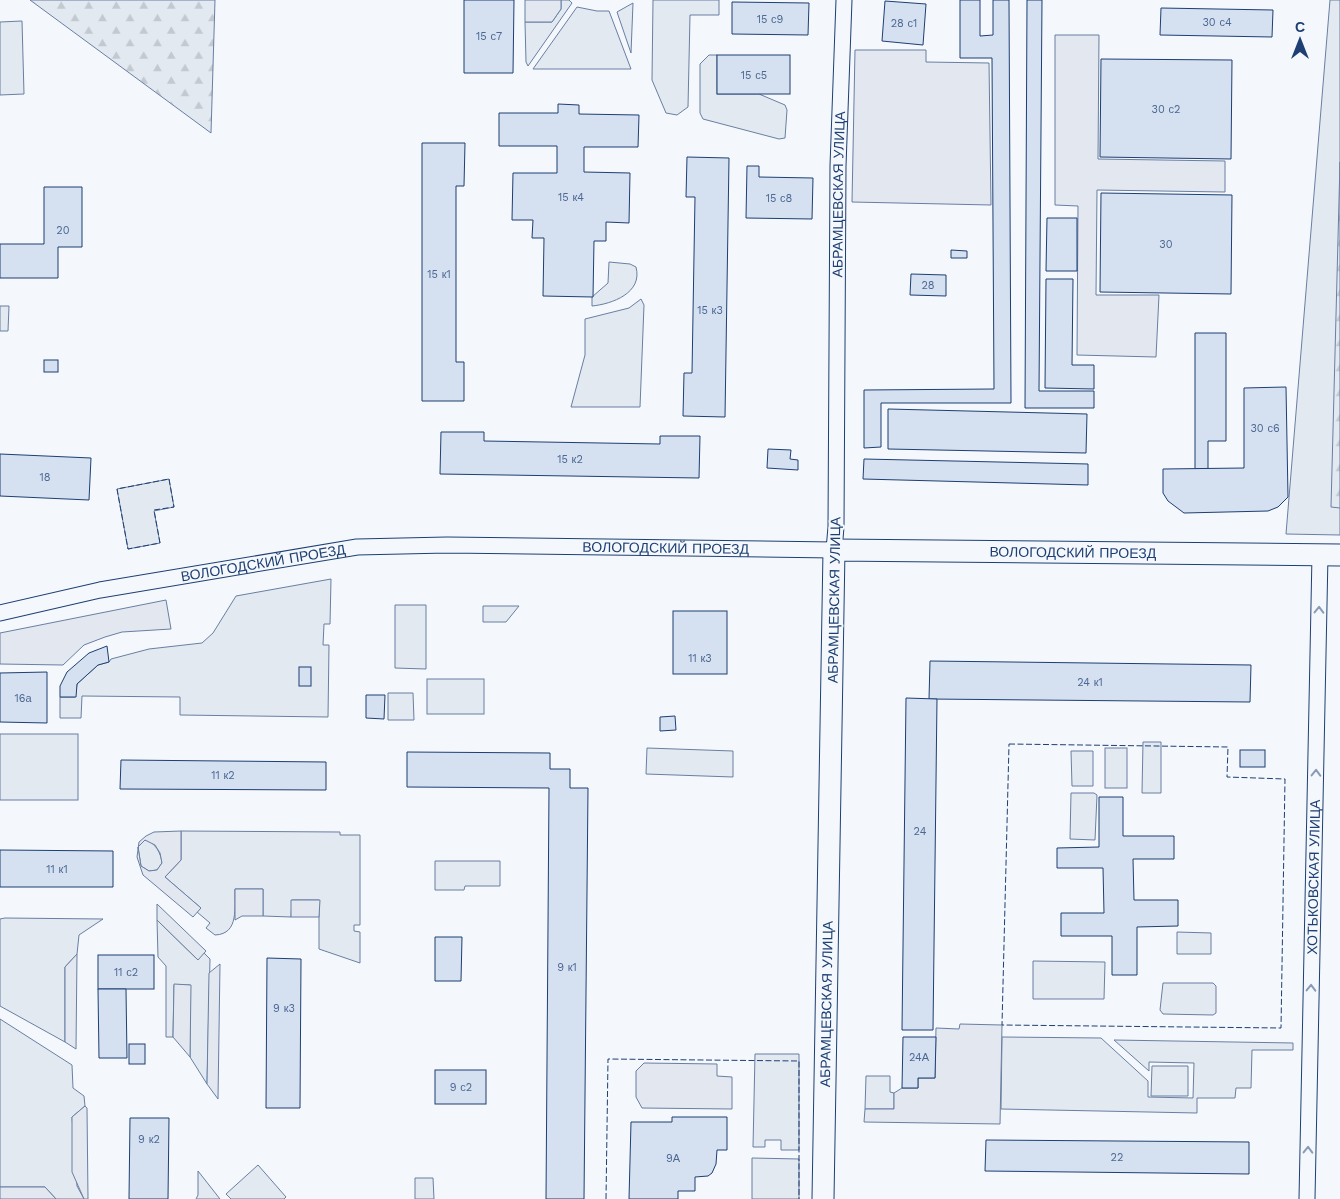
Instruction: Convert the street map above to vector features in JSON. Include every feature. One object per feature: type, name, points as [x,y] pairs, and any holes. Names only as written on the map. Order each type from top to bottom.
[{"type":"street","name":"АБРАМЦЕВСКАЯ УЛИЦА","points":[[823,1199],[834,550],[836,527],[838,166],[844,0]]},
{"type":"street","name":"ВОЛОГОДСКИЙ ПРОЕЗД","points":[[0,614],[100,590],[357,547],[447,545],[1330,555]]},
{"type":"street","name":"ХОТЬКОВСКАЯ УЛИЦА","points":[[1307,1199],[1330,555]]},
{"type":"green space","points":[[30,0],[215,0],[211,133]]},
{"type":"green space","points":[[561,0],[569,0],[572,3],[528,66],[526,62],[525,22],[552,22],[561,9]]},
{"type":"green space","points":[[653,0],[719,0],[719,15],[690,15],[688,107],[677,115],[666,113],[652,80]]},
{"type":"green space","points":[[1330,0],[1340,0],[1340,535],[1286,534]]},
{"type":"green space","points":[[633,3],[631,53],[617,12]]},
{"type":"green space","points":[[577,7],[609,11],[631,69],[533,69]]},
{"type":"green space","points":[[22,21],[24,94],[0,95],[0,22]]},
{"type":"green space","points":[[709,55],[717,55],[717,94],[759,94],[785,105],[787,110],[785,138],[779,139],[703,119],[700,113],[700,64]]},
{"type":"green space","points":[[1340,162],[1340,508],[1331,507]]},
{"type":"green space","points":[[609,262],[630,264],[636,267],[637,276],[635,284],[624,296],[617,300],[592,306],[592,297],[608,283]]},
{"type":"green space","points":[[641,299],[644,305],[640,407],[571,407],[585,355],[585,319],[629,308]]},
{"type":"green space","points":[[0,306],[9,306],[8,331],[0,331]]},
{"type":"green space","points":[[169,479],[174,507],[154,511],[160,543],[128,549],[117,489]]},
{"type":"green space","points":[[331,579],[330,624],[324,624],[323,645],[329,645],[328,717],[180,715],[180,697],[82,696],[81,718],[60,718],[60,697],[75,697],[77,684],[98,665],[109,662],[111,659],[149,649],[202,643],[213,633],[236,596]]},
{"type":"green space","points":[[395,605],[426,605],[426,669],[395,668]]},
{"type":"green space","points":[[483,606],[519,606],[506,622],[483,622]]},
{"type":"green space","points":[[427,679],[484,679],[484,714],[427,714]]},
{"type":"green space","points":[[388,693],[413,693],[414,720],[388,720]]},
{"type":"green space","points":[[0,734],[78,734],[78,800],[0,800]]},
{"type":"green space","points":[[1143,742],[1161,742],[1161,793],[1142,793]]},
{"type":"green space","points":[[647,748],[733,751],[733,777],[646,774]]},
{"type":"green space","points":[[1105,748],[1127,748],[1127,788],[1105,788]]},
{"type":"green space","points":[[1071,751],[1093,751],[1093,786],[1072,786]]},
{"type":"green space","points":[[1071,793],[1094,793],[1097,795],[1095,840],[1070,839]]},
{"type":"green space","points":[[181,831],[340,832],[340,835],[360,835],[360,925],[354,925],[354,931],[360,932],[360,963],[319,949],[319,900],[292,900],[291,917],[263,916],[263,889],[235,889],[235,911],[232,924],[229,930],[215,935],[206,928],[210,923],[197,912],[201,908],[165,877],[181,860]]},
{"type":"green space","points":[[145,840],[157,848],[160,855],[162,863],[157,870],[149,871],[141,866],[138,847]]},
{"type":"green space","points":[[435,861],[500,861],[500,886],[465,886],[464,890],[435,890]]},
{"type":"green space","points":[[0,919],[103,919],[79,935],[77,954],[65,967],[65,1042],[0,1006]]},
{"type":"green space","points":[[157,920],[197,959],[204,953],[210,959],[207,1084],[190,1057],[190,985],[174,985],[173,1037],[166,1037],[166,966],[158,957]]},
{"type":"green space","points":[[1177,932],[1211,933],[1211,954],[1177,954]]},
{"type":"green space","points":[[1033,961],[1105,962],[1104,999],[1033,999]]},
{"type":"green space","points":[[1163,983],[1213,983],[1216,986],[1216,1013],[1213,1015],[1163,1014],[1160,1010]]},
{"type":"green space","points":[[0,1019],[72,1065],[73,1088],[84,1096],[85,1106],[72,1117],[77,1186],[84,1199],[56,1199],[45,1187],[0,1187]]},
{"type":"green space","points":[[1002,1037],[1101,1038],[1148,1081],[1148,1097],[1193,1098],[1194,1063],[1149,1062],[1149,1071],[1114,1040],[1293,1043],[1293,1050],[1252,1050],[1251,1088],[1236,1088],[1235,1098],[1197,1098],[1197,1113],[1001,1109]]},
{"type":"green space","points":[[755,1054],[799,1054],[799,1150],[781,1150],[781,1140],[765,1140],[765,1147],[753,1147]]},
{"type":"green space","points":[[1152,1066],[1188,1066],[1188,1096],[1151,1096]]},
{"type":"green space","points":[[866,1076],[890,1076],[890,1092],[894,1093],[894,1109],[865,1109]]},
{"type":"green space","points":[[752,1158],[799,1159],[799,1199],[752,1199]]},
{"type":"green space","points":[[258,1165],[286,1197],[284,1199],[231,1199],[226,1194]]},
{"type":"green space","points":[[198,1171],[220,1199],[196,1199],[198,1195]]},
{"type":"green space","points":[[415,1178],[433,1178],[434,1199],[415,1199]]},
{"type":"shaded area","points":[[525,0],[561,0],[561,9],[552,22],[525,22]]},
{"type":"shaded area","points":[[1055,35],[1099,35],[1098,159],[1225,161],[1225,192],[1097,190],[1096,295],[1159,295],[1156,357],[1077,355],[1078,206],[1055,205]]},
{"type":"shaded area","points":[[855,50],[926,50],[926,62],[989,63],[991,205],[852,202]]},
{"type":"shaded area","points":[[166,600],[171,629],[122,632],[105,637],[84,645],[63,665],[0,664],[0,633]]},
{"type":"shaded area","points":[[181,831],[181,860],[165,877],[201,908],[193,917],[143,875],[137,857],[138,848],[141,866],[149,871],[157,870],[162,863],[160,853],[155,845],[145,840],[138,847],[139,842],[154,832]]},
{"type":"shaded area","points":[[235,889],[263,889],[263,916],[242,916],[235,920]]},
{"type":"shaded area","points":[[291,900],[320,900],[319,917],[291,917]]},
{"type":"shaded area","points":[[157,904],[206,951],[198,960],[157,920]]},
{"type":"shaded area","points":[[77,954],[76,1049],[65,1042],[65,967]]},
{"type":"shaded area","points":[[220,964],[218,1099],[207,1084],[209,973]]},
{"type":"shaded area","points":[[174,984],[191,985],[190,1057],[173,1037]]},
{"type":"shaded area","points":[[960,1024],[1002,1025],[1000,1124],[864,1122],[865,1109],[894,1109],[894,1093],[902,1088],[918,1088],[918,1078],[935,1078],[936,1028],[959,1029]]},
{"type":"shaded area","points":[[644,1063],[717,1064],[717,1076],[732,1077],[732,1109],[642,1108],[636,1097],[636,1071]]},
{"type":"shaded area","points":[[85,1106],[87,1108],[88,1199],[84,1199],[72,1172],[72,1117]]},
{"type":"shaded area","points":[[0,1187],[45,1187],[56,1199],[0,1199]]},
{"type":"building","points":[[464,0],[514,0],[513,73],[464,73]]},
{"type":"building","points":[[960,0],[980,0],[980,36],[993,35],[993,0],[1009,0],[1011,403],[881,403],[881,447],[864,448],[864,390],[994,389],[992,58],[960,58]]},
{"type":"building","points":[[1027,0],[1042,0],[1039,391],[1094,391],[1094,408],[1025,408]]},
{"type":"building","points":[[885,1],[926,4],[923,45],[882,41]]},
{"type":"building","points":[[732,2],[809,3],[808,35],[732,34]]},
{"type":"building","points":[[1161,8],[1273,10],[1272,37],[1160,35]]},
{"type":"building","points":[[717,55],[790,55],[790,94],[717,94]]},
{"type":"building","points":[[1101,59],[1232,60],[1231,159],[1100,157]]},
{"type":"building","points":[[558,104],[579,105],[579,114],[639,115],[638,147],[584,147],[584,172],[630,173],[629,223],[606,222],[606,241],[594,241],[593,297],[543,296],[544,238],[532,238],[533,220],[512,220],[513,173],[557,173],[557,146],[499,146],[499,113],[558,113]]},
{"type":"building","points":[[422,143],[465,143],[464,186],[456,186],[456,362],[464,362],[464,401],[422,401]]},
{"type":"building","points":[[687,157],[729,158],[725,417],[683,416],[684,373],[692,373],[695,197],[686,197]]},
{"type":"building","points":[[747,166],[759,166],[759,177],[813,178],[812,219],[746,218]]},
{"type":"building","points":[[44,187],[82,187],[82,247],[58,247],[58,278],[0,278],[0,244],[44,244]]},
{"type":"building","points":[[1101,193],[1232,195],[1231,294],[1100,292]]},
{"type":"building","points":[[1047,218],[1077,218],[1077,271],[1046,271]]},
{"type":"building","points":[[951,250],[967,251],[967,258],[951,258]]},
{"type":"building","points":[[911,274],[946,275],[946,296],[910,295]]},
{"type":"building","points":[[1046,279],[1073,279],[1072,365],[1094,365],[1094,389],[1045,388]]},
{"type":"building","points":[[1195,333],[1226,333],[1226,441],[1208,441],[1208,469],[1195,469]]},
{"type":"building","points":[[44,360],[58,360],[58,372],[44,372]]},
{"type":"building","points":[[1286,387],[1288,497],[1278,507],[1268,511],[1184,513],[1168,501],[1163,493],[1163,469],[1244,468],[1244,388]]},
{"type":"building","points":[[888,409],[1087,414],[1086,453],[888,449]]},
{"type":"building","points":[[441,432],[484,432],[484,441],[660,444],[660,436],[700,436],[699,478],[440,474]]},
{"type":"building","points":[[768,449],[791,450],[790,459],[798,460],[798,470],[767,468]]},
{"type":"building","points":[[0,454],[91,458],[89,500],[0,496]]},
{"type":"building","points":[[864,459],[1088,464],[1088,485],[863,479]]},
{"type":"building","points":[[673,611],[727,611],[727,674],[673,674]]},
{"type":"building","points":[[107,646],[109,662],[98,665],[77,684],[76,697],[60,697],[60,686],[67,672],[89,653]]},
{"type":"building","points":[[930,661],[1251,665],[1250,702],[929,699]]},
{"type":"building","points":[[299,667],[311,667],[311,686],[299,686]]},
{"type":"building","points":[[47,672],[47,723],[0,722],[0,673]]},
{"type":"building","points":[[366,695],[385,695],[384,719],[366,718]]},
{"type":"building","points":[[906,698],[937,699],[933,1030],[902,1030]]},
{"type":"building","points":[[675,716],[676,730],[660,731],[660,717]]},
{"type":"building","points":[[1240,750],[1265,750],[1265,767],[1240,767]]},
{"type":"building","points":[[407,752],[550,753],[550,769],[570,769],[570,788],[588,788],[584,1199],[546,1199],[549,788],[407,787]]},
{"type":"building","points":[[121,760],[326,762],[326,790],[120,789]]},
{"type":"building","points":[[1099,797],[1123,797],[1123,836],[1174,836],[1174,859],[1133,859],[1134,900],[1178,900],[1178,926],[1137,927],[1137,975],[1112,975],[1112,936],[1061,936],[1061,913],[1104,913],[1103,868],[1057,868],[1057,848],[1099,847]]},
{"type":"building","points":[[0,850],[113,851],[113,887],[0,887]]},
{"type":"building","points":[[435,937],[462,937],[461,981],[435,981]]},
{"type":"building","points":[[98,955],[154,955],[154,989],[98,989]]},
{"type":"building","points":[[267,958],[301,959],[300,1108],[266,1108]]},
{"type":"building","points":[[98,989],[126,989],[127,1058],[99,1058]]},
{"type":"building","points":[[903,1037],[936,1037],[935,1078],[918,1078],[918,1088],[902,1088]]},
{"type":"building","points":[[129,1044],[145,1044],[145,1064],[129,1064]]},
{"type":"building","points":[[435,1070],[486,1070],[486,1104],[435,1104]]},
{"type":"building","points":[[672,1117],[727,1117],[727,1150],[717,1150],[716,1164],[712,1173],[708,1176],[695,1177],[695,1191],[678,1191],[678,1199],[629,1199],[631,1122],[672,1122]]},
{"type":"building","points":[[130,1118],[169,1118],[168,1199],[129,1199]]},
{"type":"building","points":[[986,1140],[1249,1142],[1249,1174],[985,1171]]},
{"type":"fence","points":[[169,479],[174,507],[154,510],[160,543],[128,549],[117,489],[169,479]]},
{"type":"fence","points":[[1009,744],[1228,747],[1227,777],[1285,779],[1281,1028],[1002,1025],[1009,744]]},
{"type":"fence","points":[[606,1199],[608,1059],[799,1061],[799,1199]]}]
